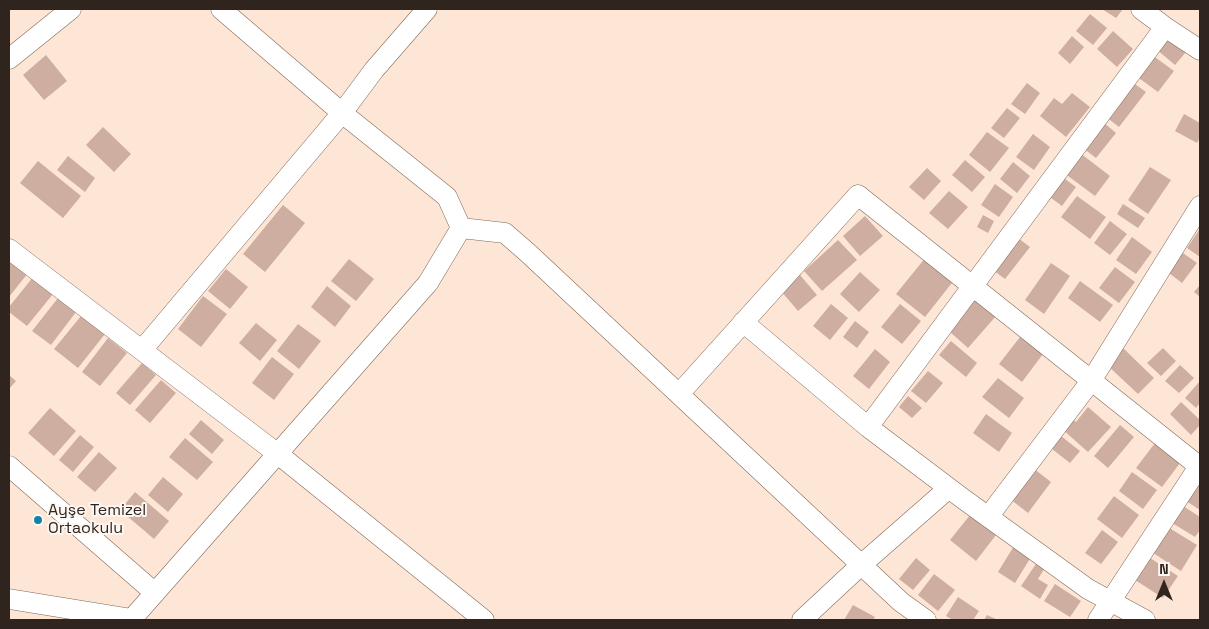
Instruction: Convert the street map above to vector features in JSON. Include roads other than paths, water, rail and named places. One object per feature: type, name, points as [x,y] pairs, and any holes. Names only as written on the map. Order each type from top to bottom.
[{"type":"street","points":[[9,59],[71,9]]},
{"type":"street","points":[[221,9],[342,113],[447,197],[461,228]]},
{"type":"street","points":[[142,350],[342,113],[374,70],[428,9]]},
{"type":"street","points":[[1141,9],[1200,50]]},
{"type":"street","points":[[868,427],[1165,27]]},
{"type":"street","points":[[679,394],[858,195],[1200,466],[1098,620]]},
{"type":"street","points":[[988,517],[1091,381],[1200,206]]},
{"type":"street","points":[[461,228],[505,233],[901,602],[926,620]]},
{"type":"street","points":[[9,598],[132,620],[428,283],[461,228]]},
{"type":"street","points":[[9,248],[278,454],[484,620]]},
{"type":"street","points":[[743,322],[868,427],[988,517],[1088,589],[1145,620]]},
{"type":"street","points":[[9,466],[155,593]]},
{"type":"street","points":[[802,620],[861,565],[949,488]]},
{"type":"place","name":"Ayşe Temizel Ortaokulu","points":[[38,520]]}]
